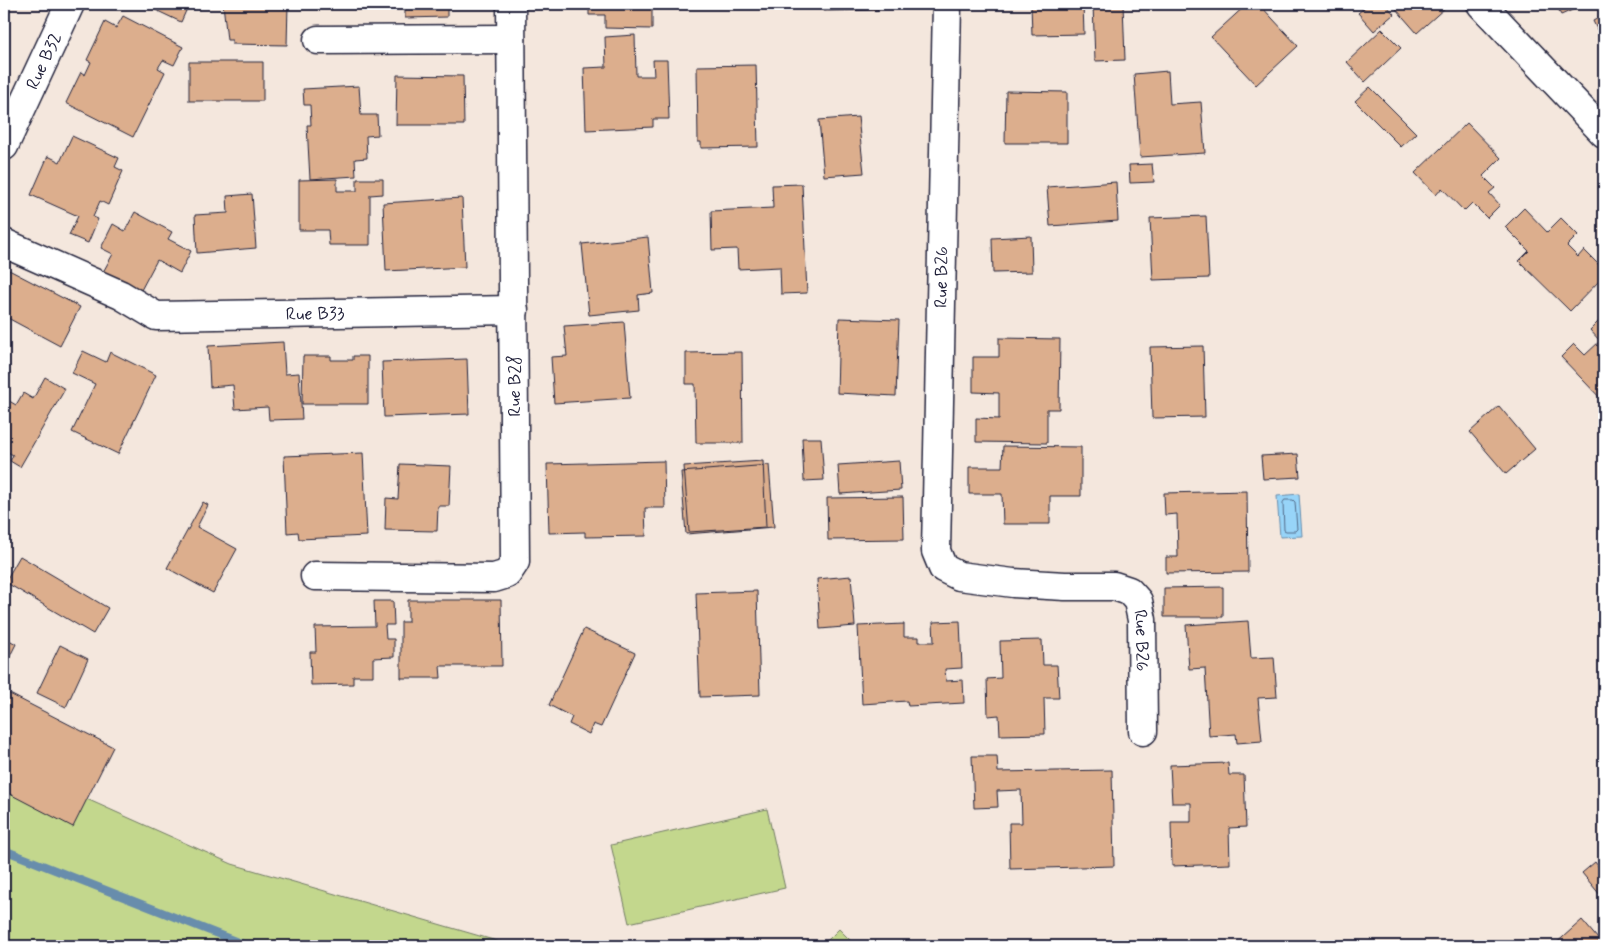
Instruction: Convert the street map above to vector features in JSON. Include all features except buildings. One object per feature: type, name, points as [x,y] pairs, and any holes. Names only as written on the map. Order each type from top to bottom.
[{"type":"street","name":"Rue B32","points":[[4,146],[70,4]]},
{"type":"street","name":"Rue B28","points":[[315,576],[494,578],[507,574],[515,562],[511,4]]},
{"type":"street","name":"Rue B26","points":[[947,4],[939,559],[960,576],[1004,582],[1065,586],[1114,586],[1129,591],[1138,601],[1142,620],[1143,731]]},
{"type":"street","points":[[1481,4],[1604,133]]},
{"type":"street","points":[[318,40],[511,39]]},
{"type":"street","name":"Rue B33","points":[[4,243],[121,295],[156,316],[514,310]]},
{"type":"green space","points":[[4,762],[232,864],[514,946],[4,946]]},
{"type":"green space","points":[[767,809],[785,888],[629,923],[611,845]]},
{"type":"green space","points":[[839,929],[856,946],[822,946]]},
{"type":"water","points":[[1299,494],[1302,536],[1280,537],[1277,496]]},
{"type":"waterway","points":[[4,850],[248,946]]}]
